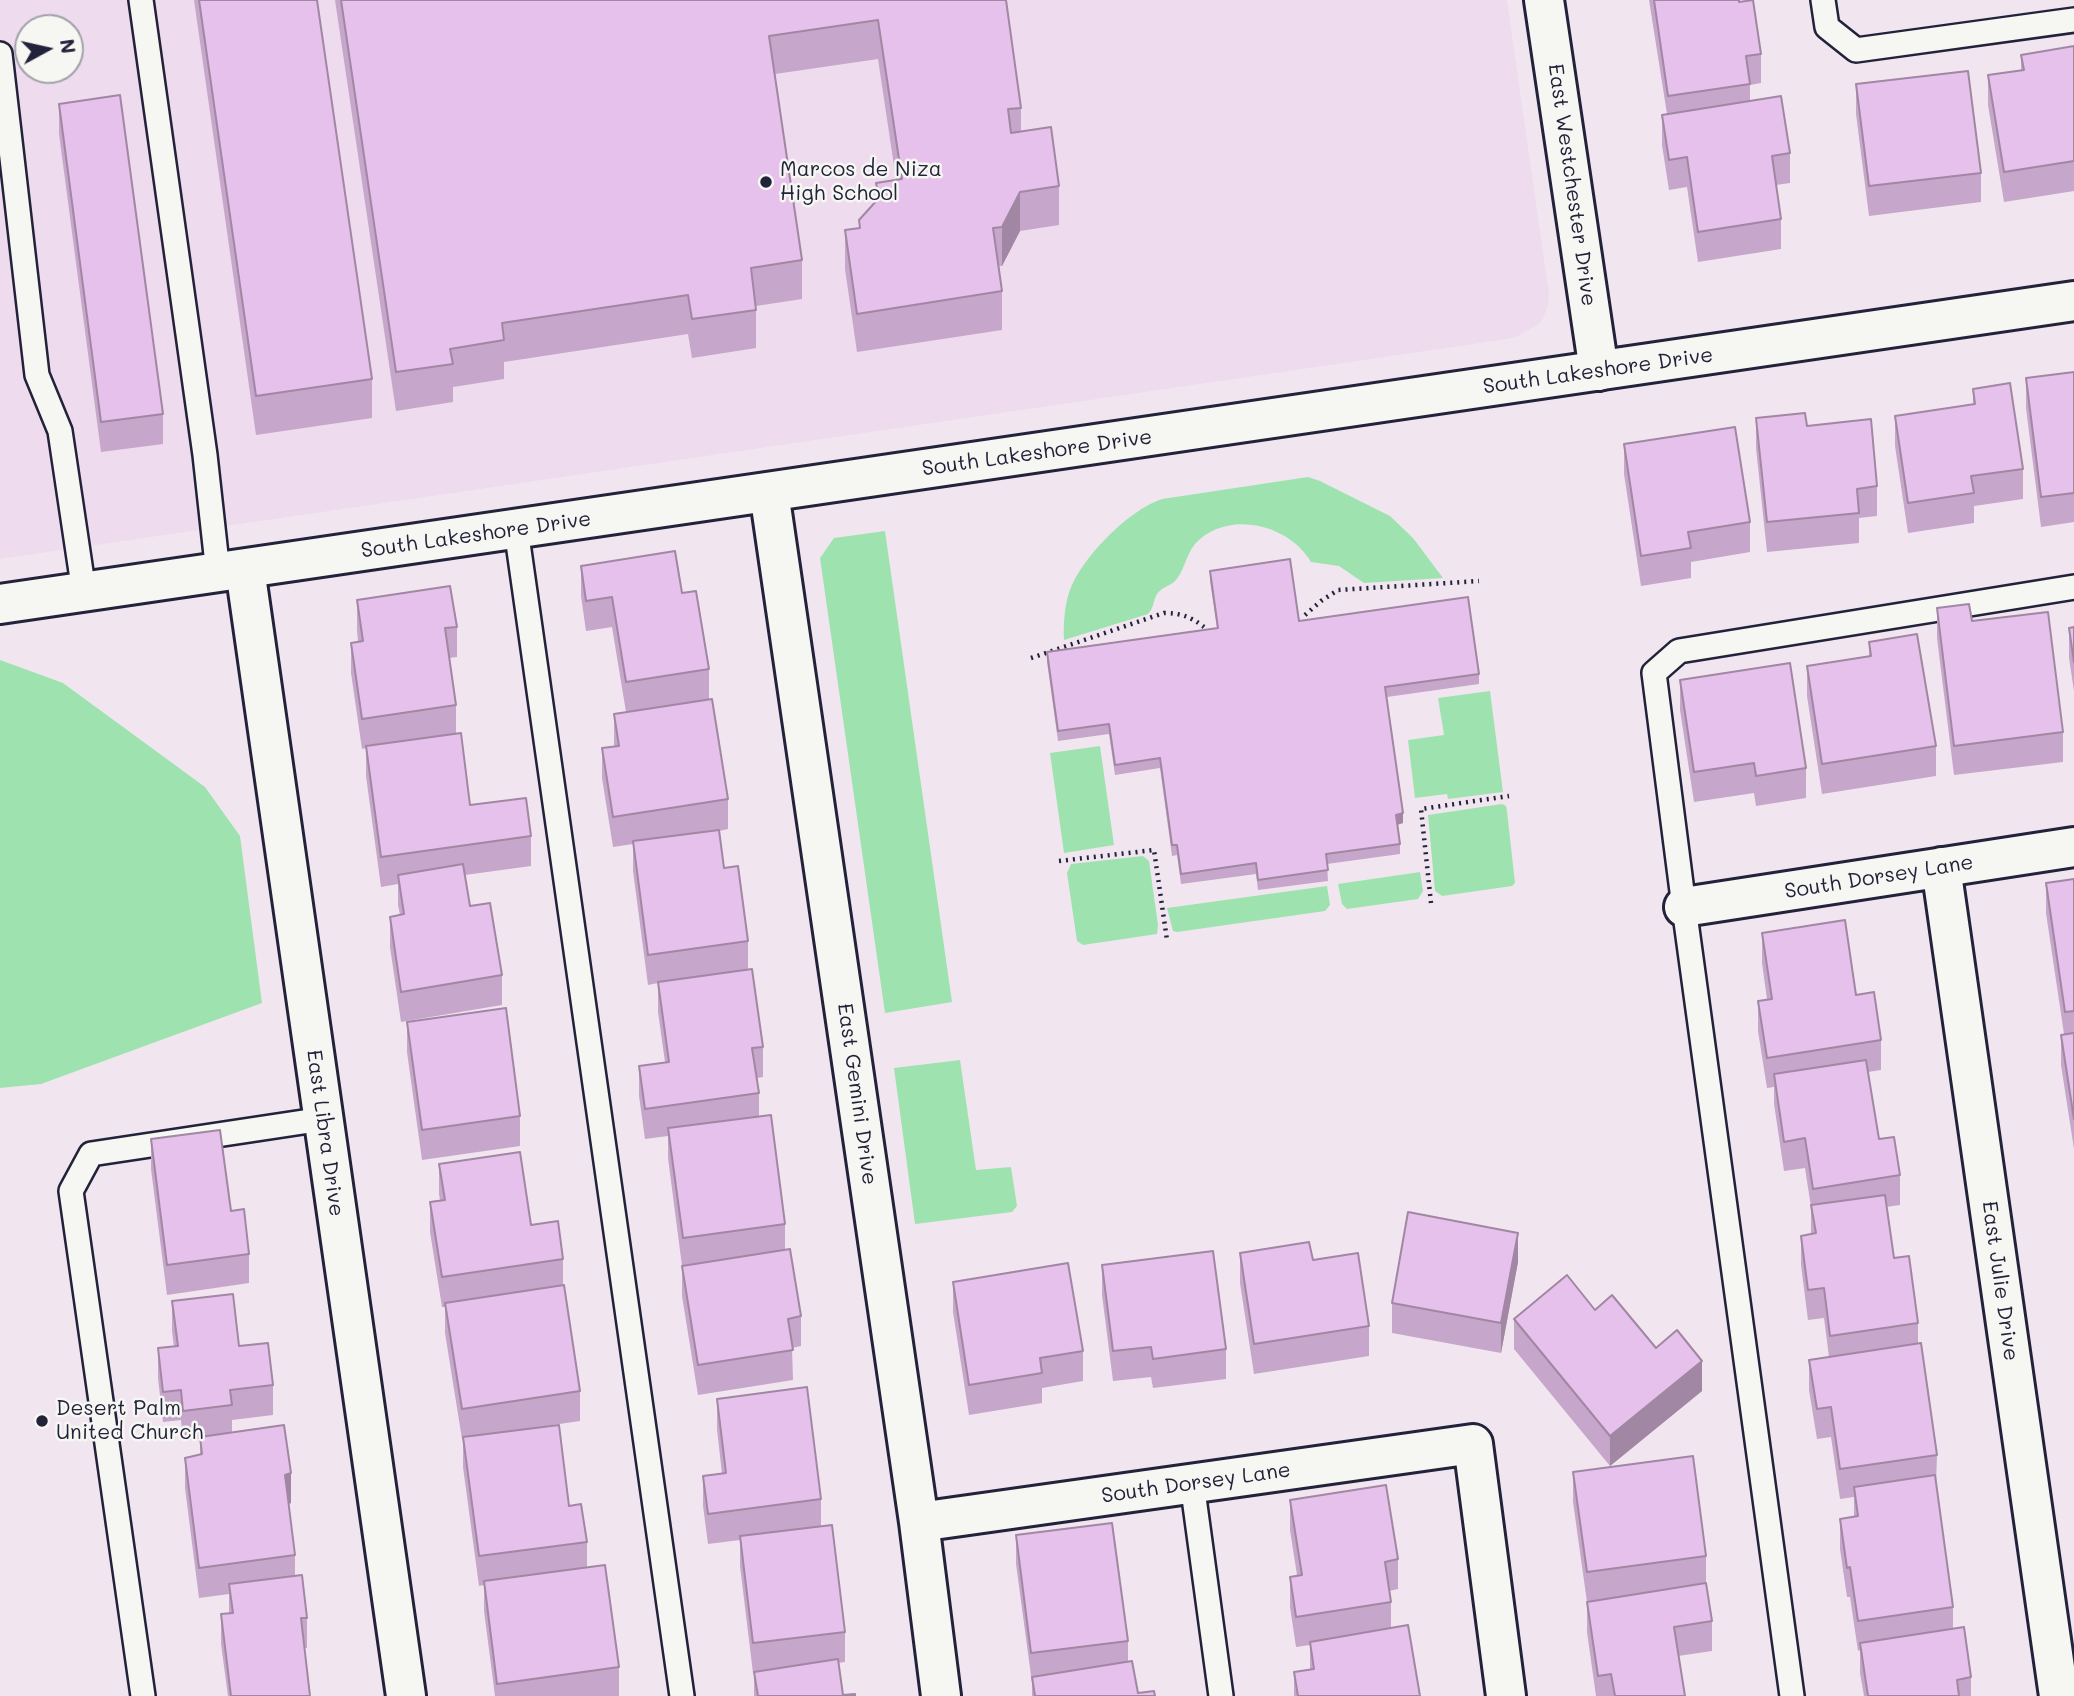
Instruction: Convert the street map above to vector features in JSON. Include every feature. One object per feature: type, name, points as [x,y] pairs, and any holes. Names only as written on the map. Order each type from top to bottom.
[{"type":"street","name":"East Westchester Drive","points":[[1544,0],[1599,371]]},
{"type":"street","name":"South Lakeshore Drive","points":[[0,604],[2074,301]]},
{"type":"street","name":"East Gemini Drive","points":[[769,492],[942,1696]]},
{"type":"street","name":"East Libra Drive","points":[[232,571],[323,1119],[406,1696]]},
{"type":"street","name":"South Dorsey Lane","points":[[1684,908],[2074,847]]},
{"type":"street","name":"East Julie Drive","points":[[1941,867],[2059,1696]]},
{"type":"street","name":"South Dorsey Lane","points":[[919,1522],[1473,1444],[1506,1696]]},
{"type":"lane","points":[[141,0],[205,455],[232,571]]},
{"type":"lane","points":[[1823,0],[1827,27],[1856,50],[2074,20]]},
{"type":"lane","points":[[0,54],[37,375],[60,431],[84,592]]},
{"type":"lane","points":[[516,529],[682,1696]]},
{"type":"lane","points":[[1792,1696],[1654,673],[1679,651],[2074,587]]},
{"type":"lane","points":[[143,1696],[71,1191],[91,1154],[323,1119]]},
{"type":"lane","points":[[1192,1483],[1221,1696]]},
{"type":"path","points":[[1305,615],[1338,590],[1479,581]]},
{"type":"path","points":[[1031,658],[1164,614],[1179,613],[1204,627]]},
{"type":"path","points":[[1431,902],[1421,809],[1509,796]]},
{"type":"path","points":[[1059,861],[1154,850],[1167,940]]},
{"type":"shaded area","name":"Marcos de Niza High School","points":[[0,0],[1507,0],[1549,294],[1547,309],[1540,323],[1508,339],[0,559]]},
{"type":"green space","points":[[1308,477],[1390,516],[1413,538],[1443,578],[1364,583],[1339,566],[1311,562],[1288,538],[1273,530],[1240,524],[1208,533],[1195,544],[1177,578],[1159,592],[1148,614],[1064,640],[1064,619],[1072,585],[1098,547],[1136,513],[1162,499]]},
{"type":"green space","points":[[885,531],[952,1002],[885,1013],[820,558],[834,538]]},
{"type":"green space","points":[[0,660],[63,683],[205,787],[240,836],[262,1003],[41,1084],[0,1088]]},
{"type":"green space","points":[[1490,691],[1503,792],[1448,799],[1447,794],[1415,798],[1408,740],[1444,735],[1438,698]]},
{"type":"green space","points":[[1100,746],[1114,845],[1064,853],[1050,753]]},
{"type":"green space","points":[[1502,804],[1507,811],[1515,883],[1512,886],[1442,896],[1435,891],[1428,815]]},
{"type":"green space","points":[[1143,856],[1149,861],[1157,934],[1083,945],[1077,941],[1067,873],[1071,864]]},
{"type":"green space","points":[[1420,872],[1423,891],[1418,899],[1347,909],[1342,904],[1338,884]]},
{"type":"green space","points":[[1327,886],[1330,905],[1325,911],[1177,932],[1173,931],[1167,908]]},
{"type":"green space","points":[[960,1060],[976,1170],[1011,1167],[1017,1206],[1012,1212],[915,1224],[894,1068]]},
{"type":"building","points":[[199,0],[317,0],[372,379],[256,396]]},
{"type":"building","points":[[341,0],[1006,0],[1021,108],[1008,109],[1011,133],[1051,127],[1059,186],[1020,192],[1002,227],[993,228],[1002,291],[857,314],[845,230],[860,228],[859,220],[879,198],[876,183],[902,179],[878,20],[769,36],[802,260],[751,268],[756,310],[692,319],[688,295],[502,323],[504,340],[450,349],[453,364],[396,372]]},
{"type":"building","points":[[1654,0],[1753,0],[1761,54],[1746,56],[1750,84],[1668,96]]},
{"type":"building","points":[[2074,46],[2074,161],[2004,172],[1988,75],[2024,70],[2021,55]]},
{"type":"building","points":[[1968,71],[1981,173],[1869,186],[1856,84]]},
{"type":"building","points":[[120,95],[163,414],[101,422],[59,104]]},
{"type":"building","points":[[1781,96],[1790,153],[1772,156],[1781,219],[1698,232],[1687,157],[1669,160],[1662,115]]},
{"type":"building","points":[[2074,372],[2074,493],[2041,497],[2026,378]]},
{"type":"building","points":[[2010,383],[2023,469],[1971,476],[1974,493],[1908,503],[1895,416],[1975,404],[1973,389]]},
{"type":"building","points":[[1805,413],[1807,426],[1871,419],[1877,486],[1857,489],[1859,513],[1767,522],[1756,418]]},
{"type":"building","points":[[1735,427],[1750,522],[1688,532],[1691,548],[1641,556],[1624,444]]},
{"type":"building","points":[[675,551],[682,593],[696,591],[709,669],[626,682],[612,597],[586,601],[581,566]]},
{"type":"building","points":[[1290,559],[1299,621],[1468,597],[1479,674],[1385,687],[1403,813],[1396,815],[1400,844],[1326,854],[1328,870],[1258,880],[1256,863],[1181,874],[1177,845],[1172,845],[1160,758],[1115,765],[1109,724],[1058,731],[1047,652],[1218,628],[1210,571]]},
{"type":"building","points":[[450,586],[457,627],[445,628],[456,705],[362,719],[351,643],[363,641],[357,600]]},
{"type":"building","points":[[1969,604],[1972,621],[2048,612],[2063,732],[1954,746],[1937,608]]},
{"type":"building","points":[[2074,627],[2074,662],[2069,628]]},
{"type":"building","points":[[1917,634],[1936,746],[1822,764],[1807,666],[1871,656],[1869,642]]},
{"type":"building","points":[[1790,663],[1806,768],[1756,776],[1754,763],[1694,772],[1680,680]]},
{"type":"building","points":[[712,699],[728,799],[613,817],[602,748],[619,746],[614,714]]},
{"type":"building","points":[[461,733],[470,805],[526,798],[531,836],[381,857],[366,746]]},
{"type":"building","points":[[719,830],[724,868],[738,866],[748,941],[648,955],[633,841]]},
{"type":"building","points":[[463,864],[470,906],[490,903],[502,975],[401,992],[390,917],[404,914],[398,875]]},
{"type":"building","points":[[2074,879],[2074,1011],[2065,1012],[2046,883]]},
{"type":"building","points":[[1845,920],[1856,995],[1874,992],[1881,1040],[1767,1058],[1758,1001],[1772,999],[1762,933]]},
{"type":"building","points":[[752,969],[763,1047],[752,1048],[759,1093],[645,1109],[639,1066],[669,1062],[658,982]]},
{"type":"building","points":[[506,1008],[520,1116],[422,1130],[407,1022]]},
{"type":"building","points":[[2074,1033],[2074,1119],[2061,1035]]},
{"type":"building","points":[[1866,1060],[1879,1139],[1894,1137],[1900,1175],[1813,1189],[1805,1138],[1784,1142],[1774,1074]]},
{"type":"building","points":[[771,1115],[785,1224],[683,1238],[668,1128]]},
{"type":"building","points":[[220,1130],[231,1211],[244,1209],[249,1254],[167,1265],[151,1139]]},
{"type":"building","points":[[520,1152],[531,1225],[558,1221],[563,1259],[442,1277],[430,1202],[445,1200],[439,1164]]},
{"type":"building","points":[[1885,1195],[1894,1258],[1909,1256],[1918,1323],[1830,1336],[1824,1288],[1808,1290],[1801,1236],[1816,1233],[1811,1205]]},
{"type":"building","points":[[1408,1212],[1518,1233],[1501,1323],[1392,1303]]},
{"type":"building","points":[[1309,1242],[1313,1260],[1358,1253],[1369,1326],[1254,1344],[1240,1253]]},
{"type":"building","points":[[790,1249],[801,1316],[788,1319],[793,1350],[698,1365],[682,1266]]},
{"type":"building","points":[[1213,1251],[1226,1349],[1153,1359],[1151,1347],[1113,1351],[1102,1265]]},
{"type":"building","points":[[1068,1263],[1083,1351],[1040,1358],[1042,1373],[969,1385],[953,1282]]},
{"type":"building","points":[[1567,1275],[1595,1310],[1612,1295],[1656,1348],[1677,1330],[1702,1361],[1610,1436],[1514,1319]]},
{"type":"building","points":[[564,1285],[580,1391],[462,1409],[445,1303]]},
{"type":"building","points":[[233,1294],[239,1346],[268,1343],[273,1385],[230,1390],[232,1405],[183,1411],[181,1390],[163,1392],[158,1348],[178,1346],[172,1301]]},
{"type":"building","points":[[1921,1343],[1937,1455],[1840,1469],[1831,1407],[1817,1409],[1809,1360]]},
{"type":"building","points":[[807,1387],[821,1499],[708,1514],[703,1476],[726,1473],[717,1399]]},
{"type":"building","points":[[284,1425],[291,1473],[285,1475],[295,1555],[199,1568],[185,1458],[202,1454],[200,1437]]},
{"type":"building","points":[[559,1425],[569,1506],[581,1504],[587,1542],[479,1556],[463,1437]]},
{"type":"building","points":[[1693,1456],[1706,1556],[1587,1572],[1573,1472]]},
{"type":"building","points":[[1935,1475],[1953,1607],[1858,1621],[1840,1519],[1858,1516],[1854,1487]]},
{"type":"building","points":[[1386,1485],[1398,1559],[1385,1562],[1391,1602],[1296,1617],[1290,1577],[1302,1575],[1290,1500]]},
{"type":"building","points":[[1112,1523],[1128,1641],[1031,1653],[1016,1535]]},
{"type":"building","points":[[832,1525],[845,1632],[753,1643],[740,1536]]},
{"type":"building","points":[[605,1565],[619,1667],[497,1684],[484,1581]]},
{"type":"building","points":[[302,1575],[307,1618],[301,1618],[310,1696],[231,1696],[221,1614],[233,1613],[229,1584]]},
{"type":"building","points":[[1706,1583],[1712,1621],[1674,1627],[1685,1696],[1615,1696],[1611,1674],[1598,1676],[1587,1602]]},
{"type":"building","points":[[1408,1625],[1420,1696],[1298,1696],[1294,1672],[1314,1669],[1310,1642]]},
{"type":"building","points":[[1964,1627],[1971,1677],[1957,1680],[1959,1696],[1868,1696],[1860,1643]]},
{"type":"building","points":[[838,1659],[843,1695],[855,1696],[758,1696],[754,1672]]},
{"type":"building","points":[[1132,1661],[1138,1693],[1154,1691],[1155,1696],[1035,1696],[1032,1677]]},
{"type":"place","name":"Marcos de Niza High School","points":[[766,182]]},
{"type":"place","name":"Desert Palm United Church","points":[[42,1421]]}]
